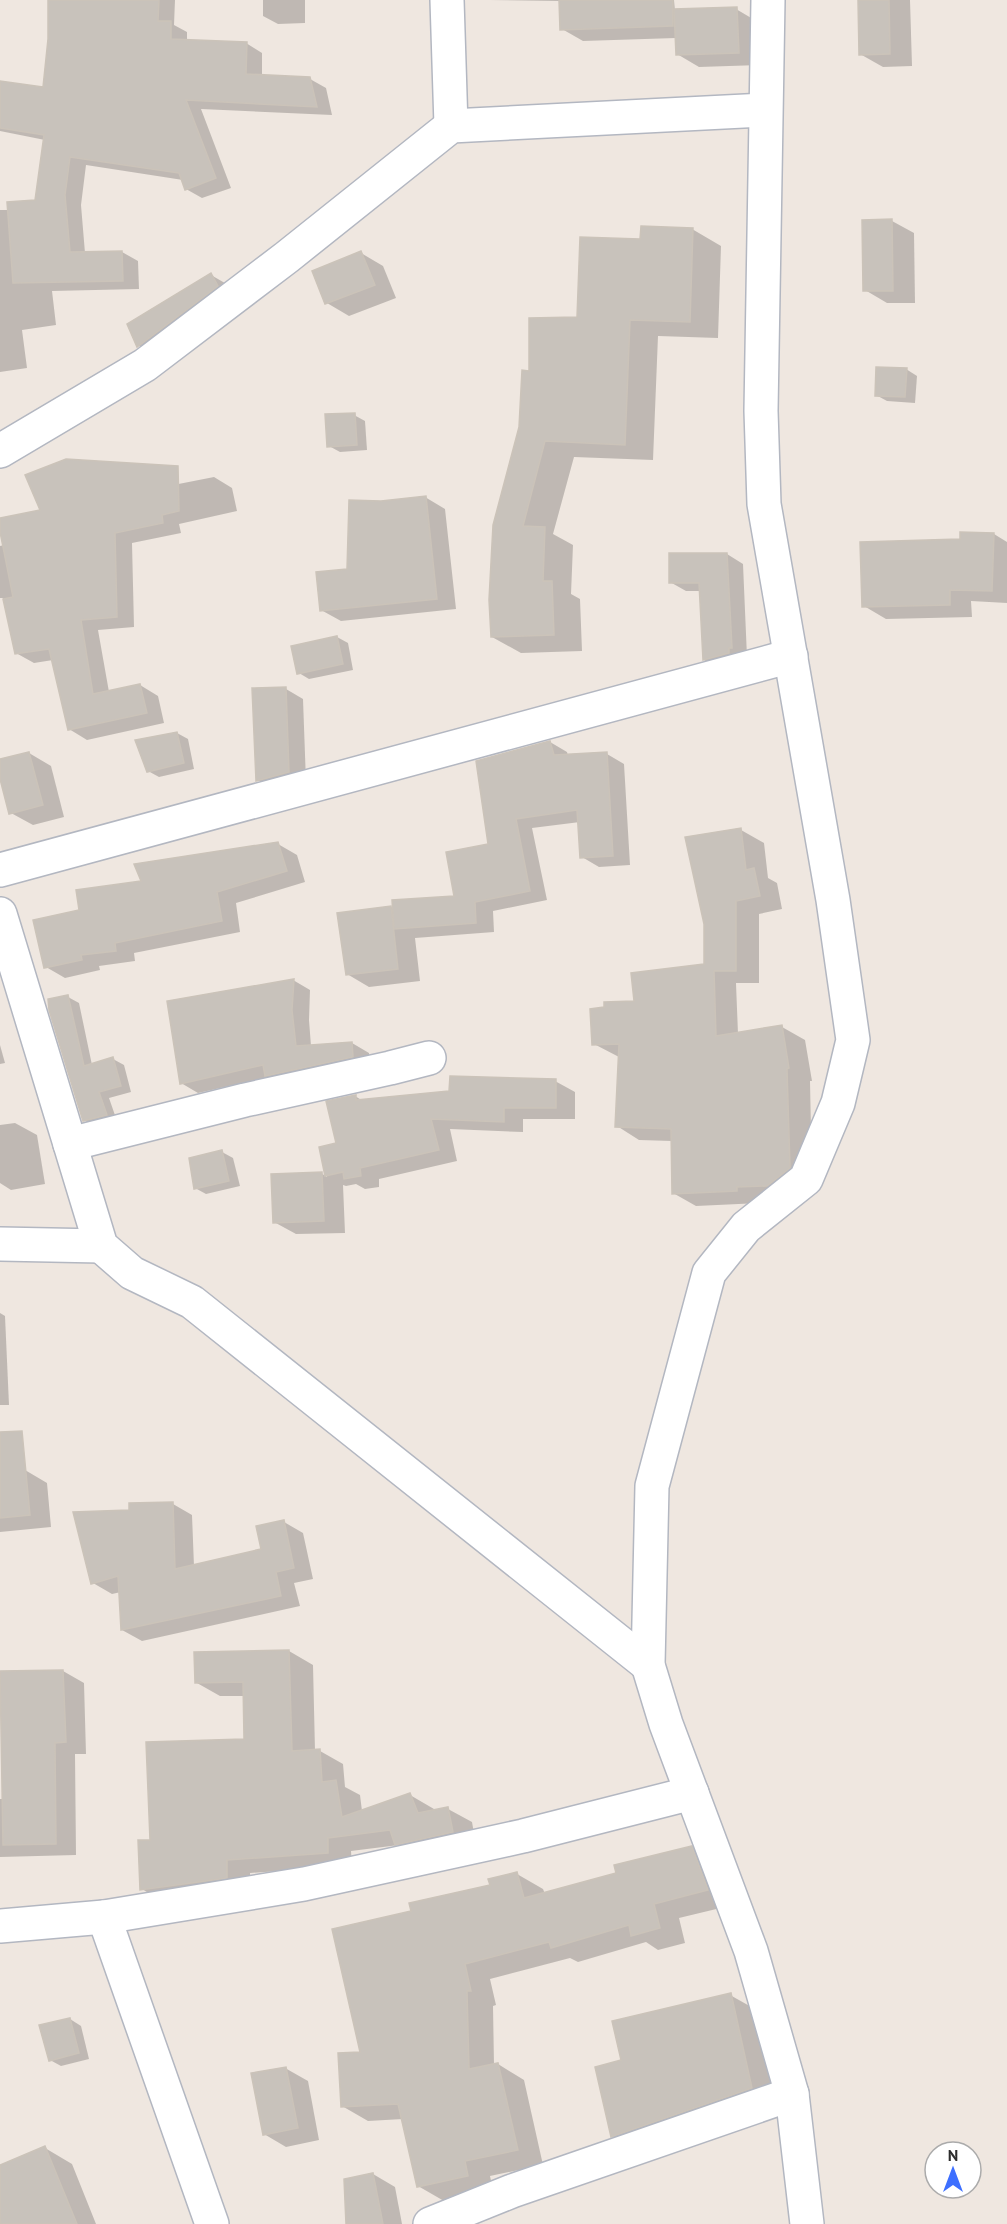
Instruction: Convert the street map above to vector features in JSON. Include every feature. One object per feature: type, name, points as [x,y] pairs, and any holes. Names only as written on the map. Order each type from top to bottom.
[{"type":"street","points":[[447,0],[451,126]]},
{"type":"street","points":[[768,0],[761,411],[764,504],[833,900],[853,1040],[838,1103],[806,1179],[746,1227],[709,1273],[652,1486],[648,1665],[666,1724],[751,1951],[792,2094],[807,2224]]},
{"type":"street","points":[[0,451],[144,365],[287,257],[451,126],[765,110]]},
{"type":"street","points":[[0,870],[790,656]]},
{"type":"street","points":[[0,914],[100,1246],[132,1273],[192,1302],[648,1665]]},
{"type":"street","points":[[70,1144],[245,1100],[429,1058]]},
{"type":"street","points":[[0,1244],[100,1246]]},
{"type":"street","points":[[0,1926],[104,1917],[304,1884],[524,1836],[692,1793]]},
{"type":"street","points":[[104,1917],[212,2224]]},
{"type":"street","points":[[430,2224],[512,2191],[792,2094]]},
{"type":"building","points":[[48,0],[159,0],[158,21],[171,21],[171,39],[247,42],[246,74],[310,77],[317,107],[186,100],[216,178],[185,190],[179,173],[70,157],[65,195],[70,252],[122,251],[123,281],[13,283],[7,202],[35,200],[44,135],[0,128],[0,81],[43,87],[48,39]]},
{"type":"building","points":[[559,0],[673,0],[673,26],[560,30]]},
{"type":"building","points":[[858,0],[889,0],[890,54],[859,55]]},
{"type":"building","points":[[737,7],[739,53],[676,55],[674,9]]},
{"type":"building","points":[[892,219],[893,291],[863,291],[862,220]]},
{"type":"building","points":[[641,226],[693,228],[690,322],[630,320],[625,445],[545,441],[523,526],[545,527],[543,581],[552,581],[554,635],[491,637],[489,600],[493,525],[519,427],[522,370],[529,371],[529,318],[577,317],[580,237],[640,239]]},
{"type":"building","points":[[361,251],[375,285],[325,304],[312,271]]},
{"type":"building","points":[[211,273],[218,286],[137,347],[127,324]]},
{"type":"building","points":[[876,367],[907,368],[905,397],[875,396]]},
{"type":"building","points":[[355,413],[357,445],[327,447],[325,414]]},
{"type":"building","points":[[66,459],[178,466],[179,511],[162,515],[163,523],[115,533],[117,617],[81,620],[93,694],[140,684],[147,713],[68,730],[49,649],[15,654],[3,599],[13,597],[0,532],[0,518],[40,510],[25,475]]},
{"type":"building","points":[[426,496],[437,599],[320,611],[316,572],[347,569],[349,500],[381,501]]},
{"type":"building","points":[[960,532],[994,533],[992,591],[950,590],[950,605],[862,607],[860,542],[960,539]]},
{"type":"building","points":[[669,553],[727,553],[732,648],[729,648],[729,653],[703,660],[699,583],[669,583]]},
{"type":"building","points":[[337,636],[343,664],[297,674],[291,646]]},
{"type":"building","points":[[286,687],[289,772],[256,781],[252,688]]},
{"type":"building","points":[[177,732],[184,763],[147,772],[135,740]]},
{"type":"building","points":[[550,741],[554,755],[607,752],[613,856],[580,858],[577,810],[516,819],[530,891],[475,902],[476,923],[394,929],[392,900],[454,896],[446,852],[488,844],[476,761]]},
{"type":"building","points":[[29,752],[43,805],[9,814],[0,779],[0,759]]},
{"type":"building","points":[[741,828],[746,870],[754,868],[760,896],[736,901],[736,971],[714,971],[716,1036],[782,1025],[789,1068],[787,1069],[790,1168],[767,1186],[737,1187],[737,1191],[672,1194],[671,1129],[615,1127],[619,1044],[592,1045],[590,1009],[604,1007],[604,1002],[634,1001],[631,973],[704,964],[704,924],[685,837]]},
{"type":"building","points":[[278,842],[287,871],[217,892],[222,921],[115,943],[116,951],[81,955],[82,960],[44,968],[33,920],[79,910],[76,890],[141,881],[134,864]]},
{"type":"building","points":[[391,906],[398,969],[346,975],[337,913]]},
{"type":"building","points":[[294,979],[292,1010],[296,1046],[352,1042],[353,1057],[265,1076],[263,1065],[180,1084],[167,1001]]},
{"type":"building","points":[[68,995],[84,1066],[113,1057],[121,1086],[99,1092],[107,1115],[83,1121],[49,1010],[48,999]]},
{"type":"building","points":[[450,1076],[556,1079],[556,1108],[504,1108],[504,1122],[431,1119],[439,1150],[360,1168],[361,1176],[344,1179],[343,1172],[325,1176],[319,1147],[336,1143],[326,1101],[356,1095],[356,1100],[449,1091]]},
{"type":"building","points":[[222,1150],[229,1181],[194,1189],[189,1158]]},
{"type":"building","points":[[322,1172],[324,1221],[273,1223],[271,1174]]},
{"type":"building","points":[[22,1431],[30,1515],[0,1518],[0,1432]]},
{"type":"building","points":[[173,1502],[175,1569],[261,1549],[256,1526],[284,1520],[294,1568],[276,1572],[281,1596],[121,1630],[118,1576],[91,1584],[73,1512],[129,1510],[129,1503]]},
{"type":"building","points":[[289,1650],[292,1751],[320,1749],[322,1782],[336,1780],[342,1817],[410,1793],[418,1813],[448,1807],[453,1832],[395,1845],[390,1830],[328,1838],[328,1853],[227,1860],[227,1878],[140,1890],[138,1840],[150,1840],[146,1742],[244,1739],[243,1682],[195,1683],[194,1652]]},
{"type":"building","points":[[63,1670],[66,1742],[55,1743],[56,1844],[3,1845],[0,1671]]},
{"type":"building","points":[[692,1846],[708,1890],[654,1904],[660,1928],[631,1936],[629,1925],[551,1948],[549,1942],[465,1964],[471,1991],[467,1991],[469,2069],[498,2063],[518,2150],[465,2161],[468,2176],[417,2187],[398,2104],[341,2107],[338,2053],[360,2052],[332,1929],[411,1911],[409,1903],[490,1885],[488,1879],[517,1872],[524,1898],[616,1873],[614,1865]]},
{"type":"building","points":[[731,1993],[752,2088],[611,2137],[595,2067],[621,2060],[612,2021]]},
{"type":"building","points":[[70,2018],[79,2053],[49,2061],[39,2025]]},
{"type":"building","points":[[286,2067],[298,2128],[263,2135],[251,2073]]},
{"type":"building","points":[[45,2146],[77,2224],[0,2224],[0,2165]]},
{"type":"building","points":[[373,2173],[383,2224],[346,2224],[344,2179]]}]
